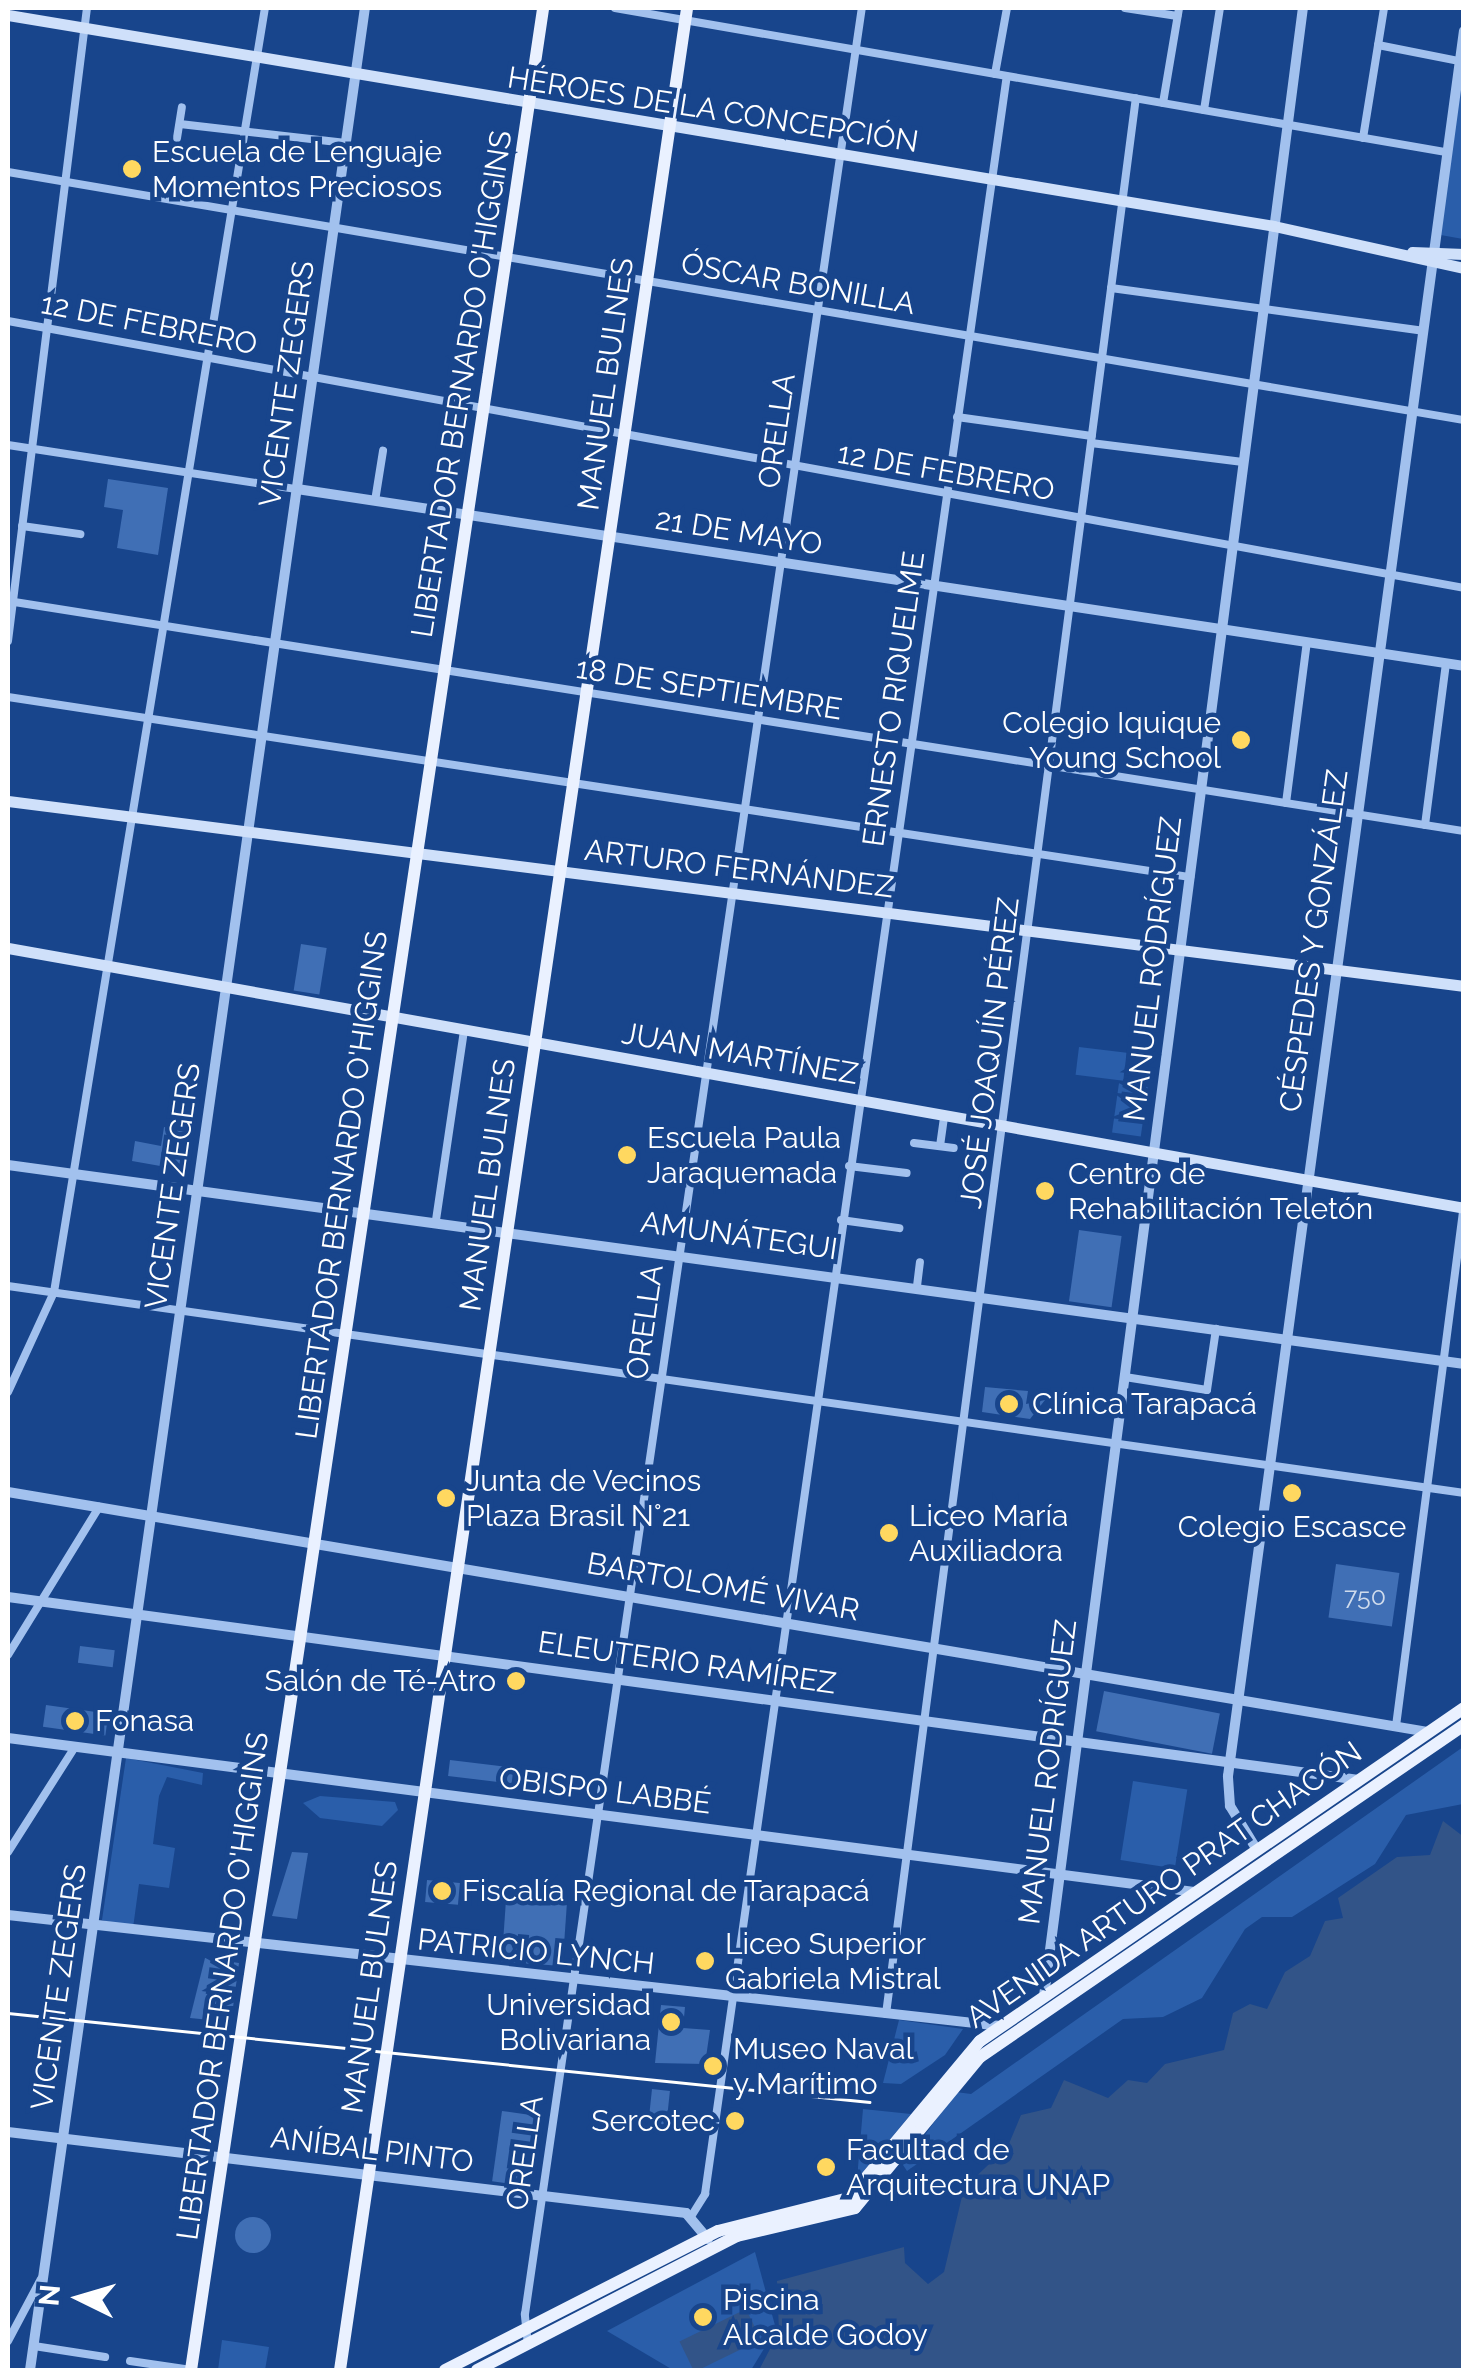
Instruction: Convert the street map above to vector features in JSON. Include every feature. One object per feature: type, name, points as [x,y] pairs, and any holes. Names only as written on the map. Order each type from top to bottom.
[{"type":"main road","name":"LIBERTADOR BERNARDO O'HIGGINS","points":[[191,2370],[543,8]]},
{"type":"main road","name":"MANUEL BULNES","points":[[340,2370],[686,14]]},
{"type":"main road","name":"HÉROES DE LA CONCEPCIÓN","points":[[8,15],[1412,252],[1464,254]]},
{"type":"main road","name":"HÉROES DE LA CONCEPCIÓN","points":[[1430,254],[1464,268]]},
{"type":"main road","name":"ARTURO FERNÁNDEZ","points":[[8,800],[1464,986]]},
{"type":"main road","name":"JUAN MARTÍNEZ","points":[[8,948],[1463,1206]]},
{"type":"main road","name":"AVENIDA ARTURO PRAT CHACÓN","points":[[445,2370],[525,2338],[710,2242],[855,2194],[954,2065],[1000,2026],[1464,1708]]},
{"type":"main road","name":"AVENIDA ARTURO PRAT CHACÓN","points":[[710,2242],[864,2202],[980,2057],[1464,1724]]},
{"type":"main road","points":[[1360,1780],[1392,1774]]},
{"type":"main road","points":[[1255,1869],[1256,1850]]},
{"type":"main road","name":"AVENIDA ARTURO PRAT CHACÓN","points":[[477,2370],[525,2338]]},
{"type":"street","points":[[8,641],[87,8]]},
{"type":"street","points":[[8,1392],[54,1292],[265,8]]},
{"type":"street","name":"VICENTE ZEGERS","points":[[30,2370],[365,8]]},
{"type":"street","points":[[615,8],[686,14],[856,50],[1445,152]]},
{"type":"street","name":"ORELLA","points":[[525,2338],[628,1596],[862,8]]},
{"type":"street","points":[[996,74],[1006,8]]},
{"type":"street","points":[[1125,8],[1178,12],[1163,103]]},
{"type":"street","points":[[1204,110],[1220,8]]},
{"type":"street","name":"MANUEL RODRÍGUEZ","points":[[1044,1996],[1303,8]]},
{"type":"street","points":[[1363,138],[1384,8]]},
{"type":"street","name":"CÉSPEDES Y GONZÁLEZ","points":[[1256,1850],[1230,1806],[1230,1763],[1419,330],[1464,31]]},
{"type":"street","points":[[1378,45],[1459,61]]},
{"type":"street","name":"ERNESTO RIQUELME","points":[[692,2216],[705,2194],[782,1622],[1007,76]]},
{"type":"street","name":"JOSÉ JOAQUÍN PÉREZ","points":[[886,2014],[1136,98]]},
{"type":"street","points":[[177,138],[182,107]]},
{"type":"street","points":[[180,124],[346,143]]},
{"type":"street","name":"ÓSCAR BONILLA","points":[[8,172],[1464,420]]},
{"type":"street","points":[[1111,288],[1419,330]]},
{"type":"street","name":"12 DE FEBRERO","points":[[8,321],[1464,588]]},
{"type":"street","points":[[957,417],[1244,462]]},
{"type":"street","name":"21 DE MAYO","points":[[8,444],[1464,666]]},
{"type":"street","points":[[375,501],[383,450]]},
{"type":"street","points":[[22,526],[80,534]]},
{"type":"street","name":"18 DE SEPTIEMBRE","points":[[10,602],[1464,831]]},
{"type":"street","points":[[1286,803],[1307,642]]},
{"type":"street","points":[[1425,825],[1446,664]]},
{"type":"street","points":[[8,697],[1190,877]]},
{"type":"street","points":[[436,1220],[464,1030]]},
{"type":"street","points":[[940,1146],[944,1116]]},
{"type":"street","points":[[914,1143],[954,1148]]},
{"type":"street","name":"AMUNÁTEGUI","points":[[8,1166],[198,1186],[1464,1364]]},
{"type":"street","points":[[849,1166],[907,1173]]},
{"type":"street","points":[[1396,1726],[1463,1206]]},
{"type":"street","points":[[841,1220],[899,1228]]},
{"type":"street","points":[[917,1286],[920,1262]]},
{"type":"street","points":[[8,1286],[1464,1493]]},
{"type":"street","points":[[1124,1377],[1207,1390],[1216,1329]]},
{"type":"street","name":"BARTOLOMÉ VIVAR","points":[[8,1492],[1429,1732]]},
{"type":"street","points":[[8,1656],[99,1507]]},
{"type":"street","name":"ELEUTERIO RAMÍREZ","points":[[8,1597],[1360,1780]]},
{"type":"street","name":"OBISPO LABBÉ","points":[[8,1738],[1196,1892]]},
{"type":"street","points":[[8,1852],[75,1747]]},
{"type":"street","name":"PATRICIO LYNCH","points":[[8,1915],[399,1963],[1000,2026]]},
{"type":"street","name":"ANÍBAL PINTO","points":[[8,2132],[692,2216]]},
{"type":"street","points":[[692,2216],[710,2242]]},
{"type":"street","points":[[8,2341],[44,2275]]},
{"type":"street","points":[[34,2346],[106,2357]]},
{"type":"street","points":[[130,2361],[191,2370]]},
{"type":"shaded area","points":[[1463,60],[1463,239],[1435,234]]},
{"type":"shaded area","points":[[1079,1047],[1127,1053],[1123,1081],[1076,1075]]},
{"type":"shaded area","points":[[1119,1083],[1148,1087],[1141,1137],[1112,1133]]},
{"type":"shaded area","points":[[1463,1747],[1463,1804],[1406,1815],[1375,1864],[1292,1917],[1262,1917],[1245,1929],[1202,1998],[1163,2017],[1123,2019],[907,2171],[903,2165],[956,2092],[971,2094]]},
{"type":"shaded area","points":[[126,1758],[203,1773],[202,1785],[167,1777],[159,1796],[153,1844],[175,1848],[169,1888],[139,1884],[133,1928],[102,1920]]},
{"type":"shaded area","points":[[1133,1781],[1187,1790],[1175,1869],[1120,1860]]},
{"type":"shaded area","points":[[320,1796],[395,1802],[398,1810],[382,1826],[320,1818],[303,1803]]},
{"type":"shaded area","points":[[1443,1821],[1464,1837],[1463,2370],[759,2370],[779,2332],[777,2281],[904,2247],[905,2263],[928,2284],[944,2272],[964,2188],[1008,2146],[1021,2115],[1051,2108],[1064,2080],[1108,2098],[1128,2080],[1147,2083],[1165,2064],[1224,2050],[1233,2013],[1250,2004],[1267,2009],[1285,1972],[1310,1956],[1325,1921],[1343,1918],[1338,1898],[1397,1857],[1430,1855]]},
{"type":"shaded area","points":[[899,2020],[963,2029],[945,2055],[901,2084],[883,2083]]},
{"type":"shaded area","points":[[863,2109],[911,2114],[857,2179]]},
{"type":"shaded area","name":"Piscina Alcalde Godoy","points":[[755,2252],[776,2329],[751,2370],[673,2370],[607,2331]]},
{"type":"shaded area","points":[[746,2309],[761,2340],[698,2370],[693,2370],[679,2341]]},
{"type":"shaded area","points":[[222,2340],[269,2347],[265,2370],[218,2370]]},
{"type":"building","points":[[108,479],[168,488],[158,555],[117,548],[123,510],[104,507]]},
{"type":"building","points":[[301,944],[327,948],[319,994],[294,990]]},
{"type":"building","points":[[164,1127],[189,1131],[183,1170],[132,1161],[135,1141],[161,1146]]},
{"type":"building","points":[[1079,1230],[1122,1236],[1112,1307],[1069,1301]]},
{"type":"building","name":"Clínica Tarapacá","points":[[985,1387],[1028,1391],[1026,1404],[1045,1400],[1030,1419],[982,1412]]},
{"type":"building","points":[[1336,1564],[1399,1573],[1392,1626],[1328,1617]]},
{"type":"building","points":[[80,1646],[115,1650],[113,1667],[78,1663]]},
{"type":"building","points":[[1104,1691],[1220,1714],[1212,1754],[1096,1731]]},
{"type":"building","name":"Fonasa","points":[[46,1705],[108,1714],[105,1736],[43,1727]]},
{"type":"building","points":[[450,1760],[514,1768],[512,1784],[448,1776]]},
{"type":"building","points":[[292,1852],[308,1853],[297,1919],[272,1916]]},
{"type":"building","name":"Fiscalía Regional de Tarapacá","points":[[427,1880],[460,1883],[458,1905],[425,1902]]},
{"type":"building","points":[[506,1900],[567,1904],[563,1966],[502,1962]]},
{"type":"building","points":[[205,1958],[239,1963],[231,2022],[190,2018]]},
{"type":"building","name":"Universidad Bolivariana","points":[[661,2005],[685,2007],[683,2028],[710,2030],[705,2064],[655,2063]]},
{"type":"building","points":[[652,2089],[670,2091],[666,2125],[648,2123]]},
{"type":"building","points":[[502,2111],[538,2116],[528,2186],[492,2181]]},
{"type":"building","points":[[253,2217],[266,2222],[271,2235],[266,2248],[253,2253],[240,2248],[235,2235],[240,2222]]},
{"type":"tram line","points":[[8,2013],[869,2102]]},
{"type":"place","name":"Escuela de Lenguaje Momentos Preciosos","points":[[132,169]]},
{"type":"place","name":"Colegio Iquique Young School","points":[[1241,740]]},
{"type":"place","name":"Escuela Paula Jaraquemada","points":[[627,1155]]},
{"type":"place","name":"Centro de Rehabilitación Teletón","points":[[1045,1191]]},
{"type":"place","name":"Clínica Tarapacá","points":[[1009,1404]]},
{"type":"place","name":"Colegio Escasce","points":[[1292,1493]]},
{"type":"place","name":"Junta de Vecinos Plaza Brasil N°21","points":[[446,1498]]},
{"type":"place","name":"Liceo María Auxiliadora","points":[[889,1533]]},
{"type":"place","name":"Salón de Té-Atro","points":[[516,1681]]},
{"type":"place","name":"Fonasa","points":[[75,1721]]},
{"type":"place","name":"Fiscalía Regional de Tarapacá","points":[[442,1891]]},
{"type":"place","name":"Liceo Superior Gabriela Mistral","points":[[705,1961]]},
{"type":"place","name":"Universidad Bolivariana","points":[[671,2022]]},
{"type":"place","name":"Museo Naval y Marítimo","points":[[713,2066]]},
{"type":"place","name":"Sercotec","points":[[735,2121]]},
{"type":"place","name":"Facultad de Arquitectura UNAP","points":[[826,2167]]},
{"type":"place","name":"Piscina Alcalde Godoy","points":[[703,2317]]}]
